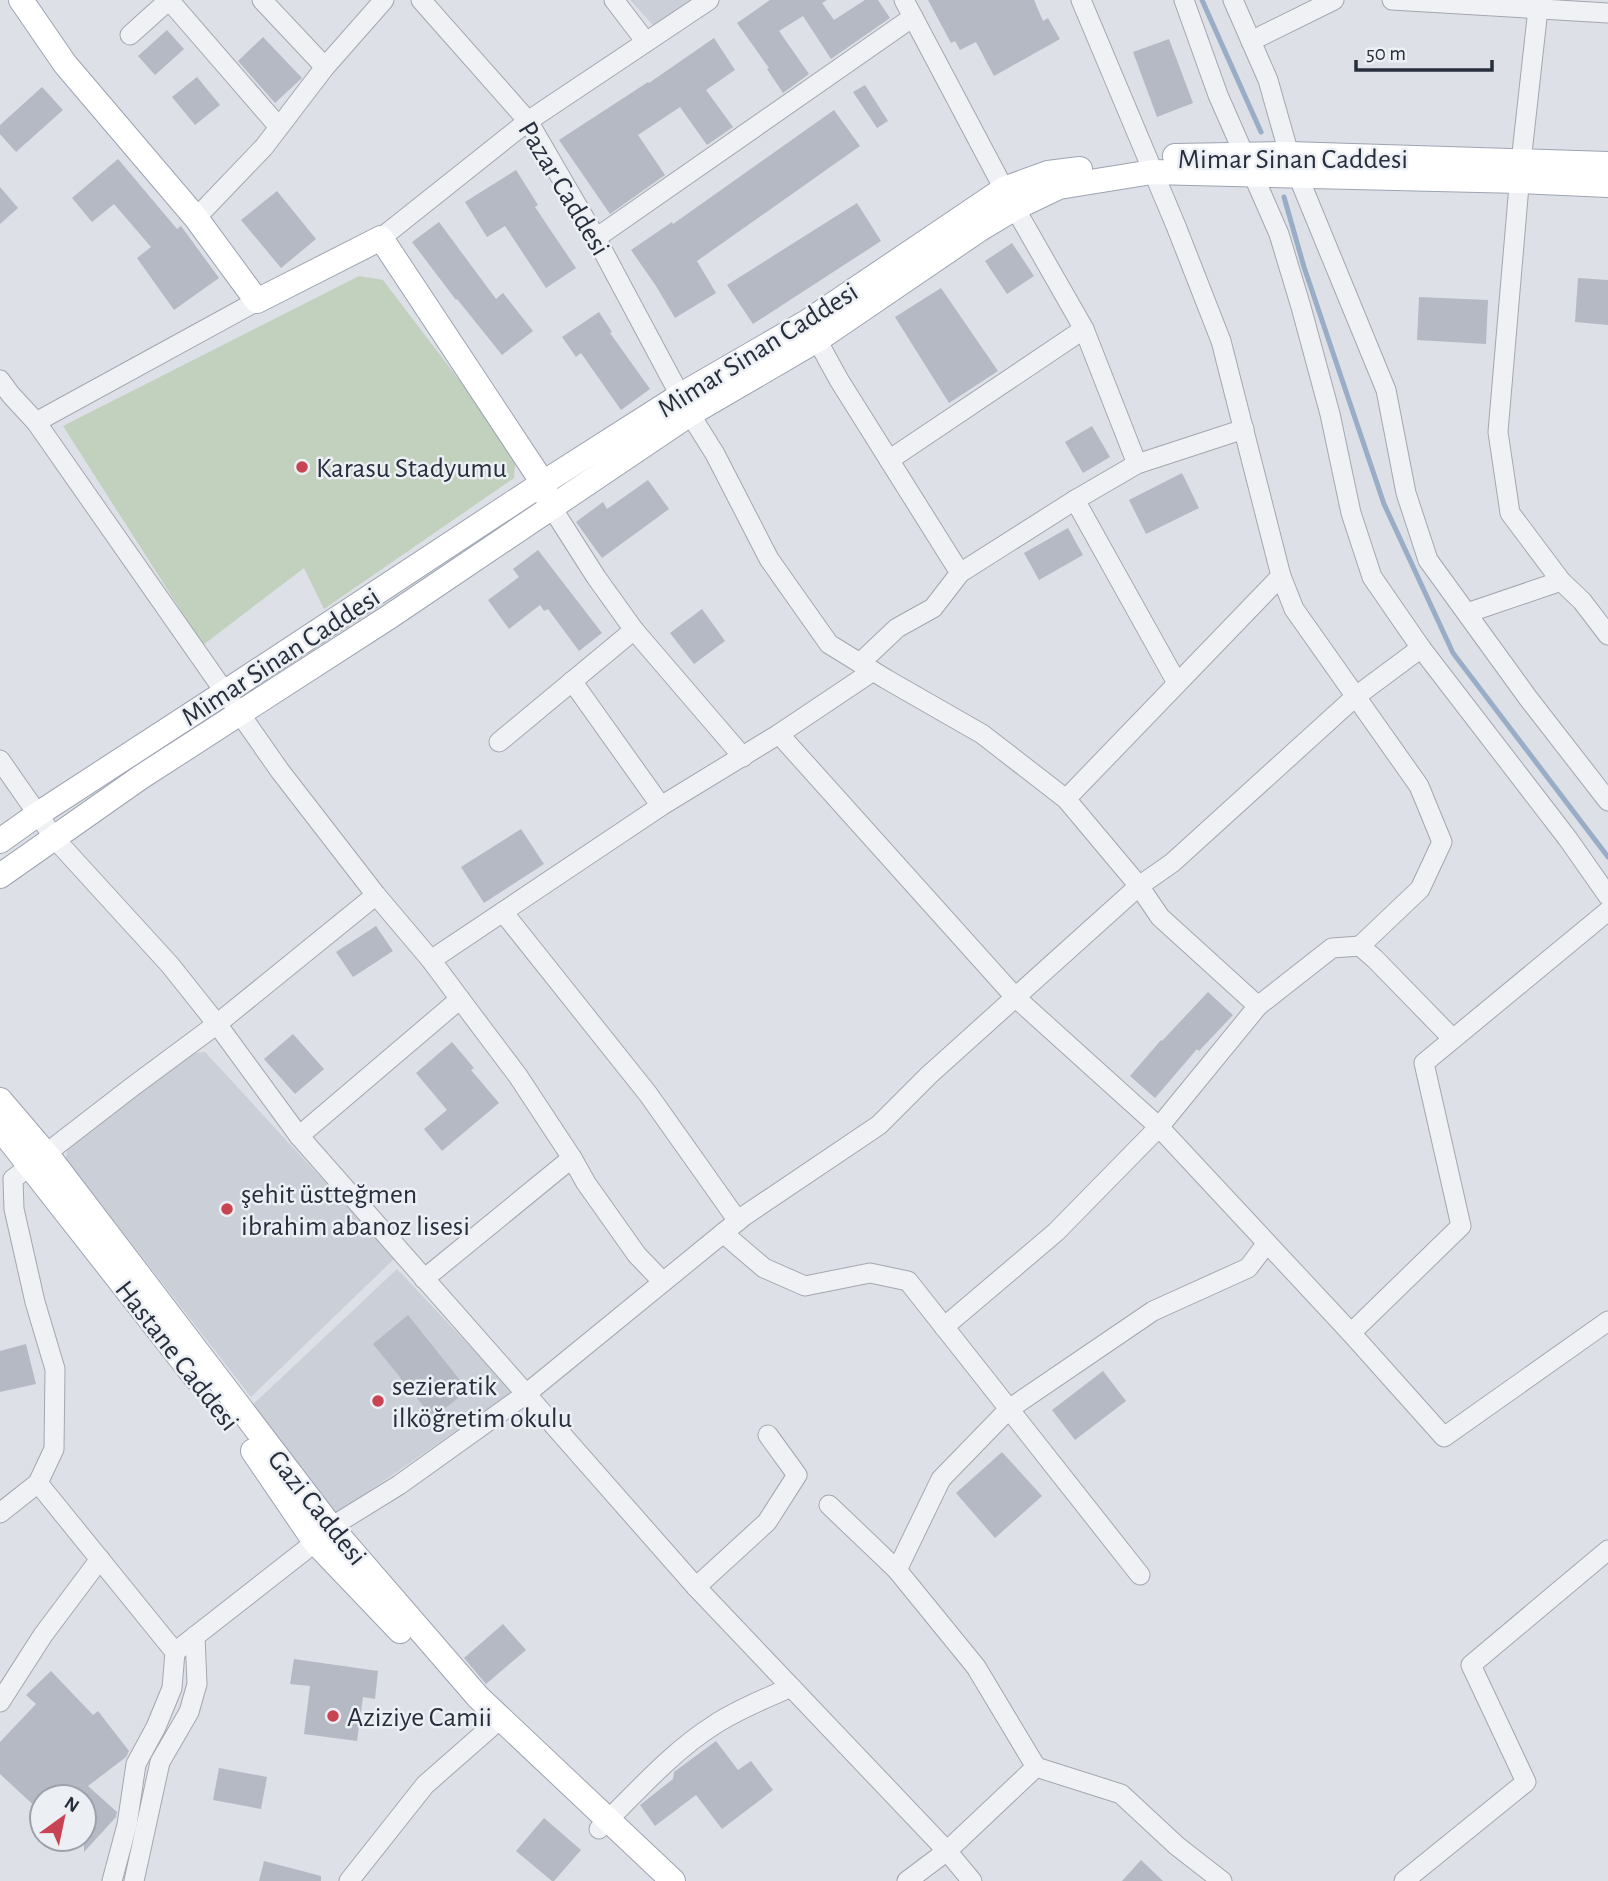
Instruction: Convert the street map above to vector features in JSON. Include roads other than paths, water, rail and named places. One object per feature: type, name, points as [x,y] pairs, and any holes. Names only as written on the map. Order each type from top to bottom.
[{"type":"main road","points":[[21,0],[65,65],[196,218],[257,301],[381,238],[543,483],[552,508]]},
{"type":"main road","name":"Mimar Sinan Caddesi","points":[[0,841],[543,483],[686,405],[812,331],[1048,173],[1150,165],[1170,156],[1248,165],[1520,171],[1608,164]]},
{"type":"main road","name":"Mimar Sinan Caddesi","points":[[1520,171],[1608,186]]},
{"type":"main road","name":"Mimar Sinan Caddesi","points":[[55,839],[141,777],[552,508],[686,405]]},
{"type":"main road","points":[[0,876],[55,839]]},
{"type":"main road","points":[[0,1100],[37,1159]]},
{"type":"main road","name":"Hastane Caddesi","points":[[0,1128],[37,1159],[256,1455],[323,1534],[491,1727],[604,1824],[651,1881]]},
{"type":"main road","name":"Gazi Caddesi","points":[[323,1534],[478,1697],[604,1824],[673,1881]]},
{"type":"street","points":[[130,35],[169,0],[279,127]]},
{"type":"street","points":[[262,0],[325,67]]},
{"type":"street","points":[[196,218],[264,147],[325,67],[384,0]]},
{"type":"street","name":"Pazar Caddesi","points":[[421,0],[528,121],[715,454],[769,559],[829,643],[982,734],[1066,799],[1139,886],[1160,917],[1258,1006]]},
{"type":"street","points":[[614,0],[646,42]]},
{"type":"street","points":[[381,238],[528,121],[709,0]]},
{"type":"street","points":[[944,1327],[1056,1232],[1159,1127],[1258,1006],[1332,948],[1360,946],[1420,889],[1442,842],[1419,786],[1294,609],[1281,576],[1222,341],[1081,0]]},
{"type":"street","points":[[1184,0],[1218,95],[1279,234],[1330,414],[1351,513],[1372,577],[1421,648],[1608,895]]},
{"type":"street","points":[[1233,0],[1268,80],[1294,165],[1386,390],[1406,493],[1427,560],[1528,698],[1608,801]]},
{"type":"street","points":[[1251,41],[1334,0]]},
{"type":"street","points":[[1392,0],[1539,4],[1608,13]]},
{"type":"street","points":[[1539,4],[1520,171],[1499,432],[1510,513],[1562,581],[1583,600],[1608,635]]},
{"type":"street","points":[[596,238],[909,9],[1009,199],[1084,329],[1137,464]]},
{"type":"street","points":[[36,422],[257,301]]},
{"type":"street","points":[[889,460],[1084,329]]},
{"type":"street","points":[[812,331],[839,380],[960,573]]},
{"type":"street","points":[[0,380],[36,422],[280,771],[376,895],[431,960],[518,1076],[586,1183],[637,1255],[663,1282]]},
{"type":"street","points":[[431,960],[661,806],[779,734],[866,667],[897,628],[933,608],[960,573],[1137,464],[1244,429]]},
{"type":"street","points":[[1075,500],[1177,684]]},
{"type":"street","points":[[552,508],[634,630],[743,757]]},
{"type":"street","points":[[1066,799],[1281,576]]},
{"type":"street","points":[[1467,613],[1562,581]]},
{"type":"street","points":[[499,742],[634,630]]},
{"type":"street","points":[[175,1652],[323,1534],[399,1485],[526,1394],[731,1227],[879,1125],[929,1075],[1139,886],[1172,863],[1355,697],[1421,648]]},
{"type":"street","points":[[572,681],[661,806]]},
{"type":"street","points":[[779,734],[1016,997],[1159,1127],[1444,1437],[1608,1321]]},
{"type":"street","points":[[0,760],[55,839],[170,965],[299,1136],[696,1587],[947,1851],[972,1881]]},
{"type":"street","points":[[0,1513],[38,1483],[54,1449],[55,1369],[35,1302],[13,1209],[13,1179],[217,1024],[376,895]]},
{"type":"street","points":[[1351,1333],[1461,1226],[1424,1063],[1608,911]]},
{"type":"street","points":[[503,912],[648,1094],[731,1227],[764,1268],[805,1286],[870,1273],[908,1281],[1140,1575]]},
{"type":"street","points":[[1360,946],[1452,1038]]},
{"type":"street","points":[[299,1136],[460,999]]},
{"type":"street","points":[[424,1279],[572,1158]]},
{"type":"street","points":[[897,1570],[941,1479],[1009,1409],[1153,1311],[1248,1268],[1267,1243]]},
{"type":"street","points":[[696,1587],[767,1522],[797,1475],[768,1435]]},
{"type":"street","points":[[38,1483],[175,1652],[172,1688],[156,1727],[136,1764],[127,1825],[112,1881]]},
{"type":"street","points":[[829,1505],[897,1570],[976,1667],[1036,1767],[1121,1794],[1177,1846],[1222,1881]]},
{"type":"street","points":[[1404,1881],[1526,1782],[1471,1665],[1607,1553]]},
{"type":"street","points":[[0,1702],[43,1635],[100,1559]]},
{"type":"street","points":[[134,1881],[160,1762],[189,1712],[197,1684],[195,1636]]},
{"type":"street","points":[[604,1824],[671,1757],[715,1724],[792,1688]]},
{"type":"street","points":[[349,1881],[425,1785],[491,1727]]},
{"type":"street","points":[[907,1881],[947,1851],[1036,1767]]},
{"type":"waterway","points":[[1202,0],[1261,132]]},
{"type":"waterway","points":[[1284,197],[1304,267],[1384,504],[1453,653],[1608,857]]},
{"type":"place","name":"Karasu Stadyumu","points":[[302,467]]},
{"type":"place","name":"şehit üstteğmen ibrahim abanoz lisesi","points":[[227,1209]]},
{"type":"place","name":"sezieratik ilköğretim okulu","points":[[378,1401]]},
{"type":"place","name":"Aziziye Camii","points":[[333,1716]]}]
